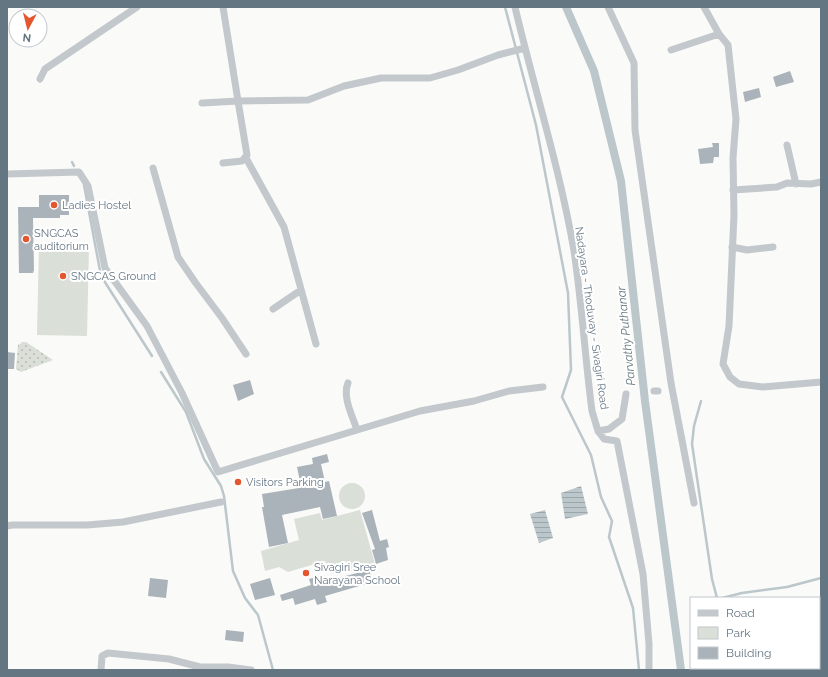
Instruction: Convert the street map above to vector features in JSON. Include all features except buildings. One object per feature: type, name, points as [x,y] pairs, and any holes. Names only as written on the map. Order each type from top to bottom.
[{"type":"street","points":[[40,79],[45,69],[137,7]]},
{"type":"street","points":[[224,7],[246,158],[284,227],[316,344]]},
{"type":"street","name":"Nadayara - Thoduvay - Sivagiri Road","points":[[515,7],[555,160],[574,251],[586,370],[592,411],[598,431]]},
{"type":"street","points":[[608,7],[634,62],[636,130],[671,384],[694,503]]},
{"type":"street","points":[[704,7],[719,34],[728,44],[736,119],[733,158],[729,326],[723,364],[730,377],[739,384],[763,387],[821,382]]},
{"type":"street","points":[[671,50],[719,34]]},
{"type":"street","points":[[202,103],[238,100],[308,100],[344,86],[381,78],[430,78],[458,70],[498,55],[525,48]]},
{"type":"street","points":[[787,145],[796,184]]},
{"type":"street","points":[[223,164],[242,161],[246,158]]},
{"type":"street","points":[[153,168],[178,256],[246,354]]},
{"type":"street","points":[[7,174],[79,172],[88,186],[105,268],[147,326],[182,393],[218,472],[420,411],[474,401],[509,391],[543,387]]},
{"type":"street","points":[[733,190],[777,187],[787,183],[811,184],[821,182]]},
{"type":"street","points":[[732,247],[747,250],[773,247]]},
{"type":"street","points":[[273,309],[301,290]]},
{"type":"street","points":[[348,383],[346,397],[357,430]]},
{"type":"street","points":[[626,394],[622,419],[609,429],[598,431],[604,439],[617,441],[643,574],[649,644],[649,670]]},
{"type":"street","points":[[7,526],[87,525],[123,522],[221,502]]},
{"type":"street","points":[[101,670],[102,656],[108,653],[170,659],[199,666],[228,667],[251,670]]},
{"type":"green space","name":"SNGCAS Ground","points":[[39,244],[89,245],[87,336],[37,335]]},
{"type":"green space","points":[[26,342],[53,360],[21,372],[16,369],[18,345]]},
{"type":"green space","points":[[352,483],[361,487],[365,496],[361,505],[352,509],[343,505],[339,496],[343,487]]},
{"type":"green space","points":[[360,510],[375,564],[349,572],[346,561],[327,566],[325,561],[288,572],[279,567],[265,571],[261,551],[299,540],[294,519],[320,513],[322,520]]},
{"type":"shaded area","points":[[581,486],[588,514],[565,519],[561,493]]},
{"type":"shaded area","points":[[545,510],[553,538],[539,543],[530,514]]},
{"type":"waterway","points":[[505,7],[536,125],[568,293],[571,370],[562,397],[591,455],[601,497],[612,521],[609,537],[633,608],[639,670]]},
{"type":"waterway","name":"Parvathy Puthanar","points":[[566,7],[594,71],[621,181],[645,401],[681,670]]},
{"type":"waterway","points":[[72,162],[74,166]]},
{"type":"waterway","points":[[84,185],[101,276],[152,356]]},
{"type":"waterway","points":[[161,372],[186,412],[204,459],[221,486],[224,496],[233,571],[245,598],[258,615],[273,670]]},
{"type":"waterway","points":[[701,401],[694,426],[692,444],[712,579],[717,597]]},
{"type":"waterway","points":[[726,597],[742,593],[787,587],[821,578]]},
{"type":"place","name":"Ladies Hostel","points":[[54,205]]},
{"type":"place","name":"SNGCAS auditorium","points":[[26,239]]},
{"type":"place","name":"SNGCAS Ground","points":[[63,276]]},
{"type":"place","name":"Visitors Parking","points":[[238,482]]},
{"type":"place","name":"Sivagiri Sree Narayana School","points":[[306,573]]}]
